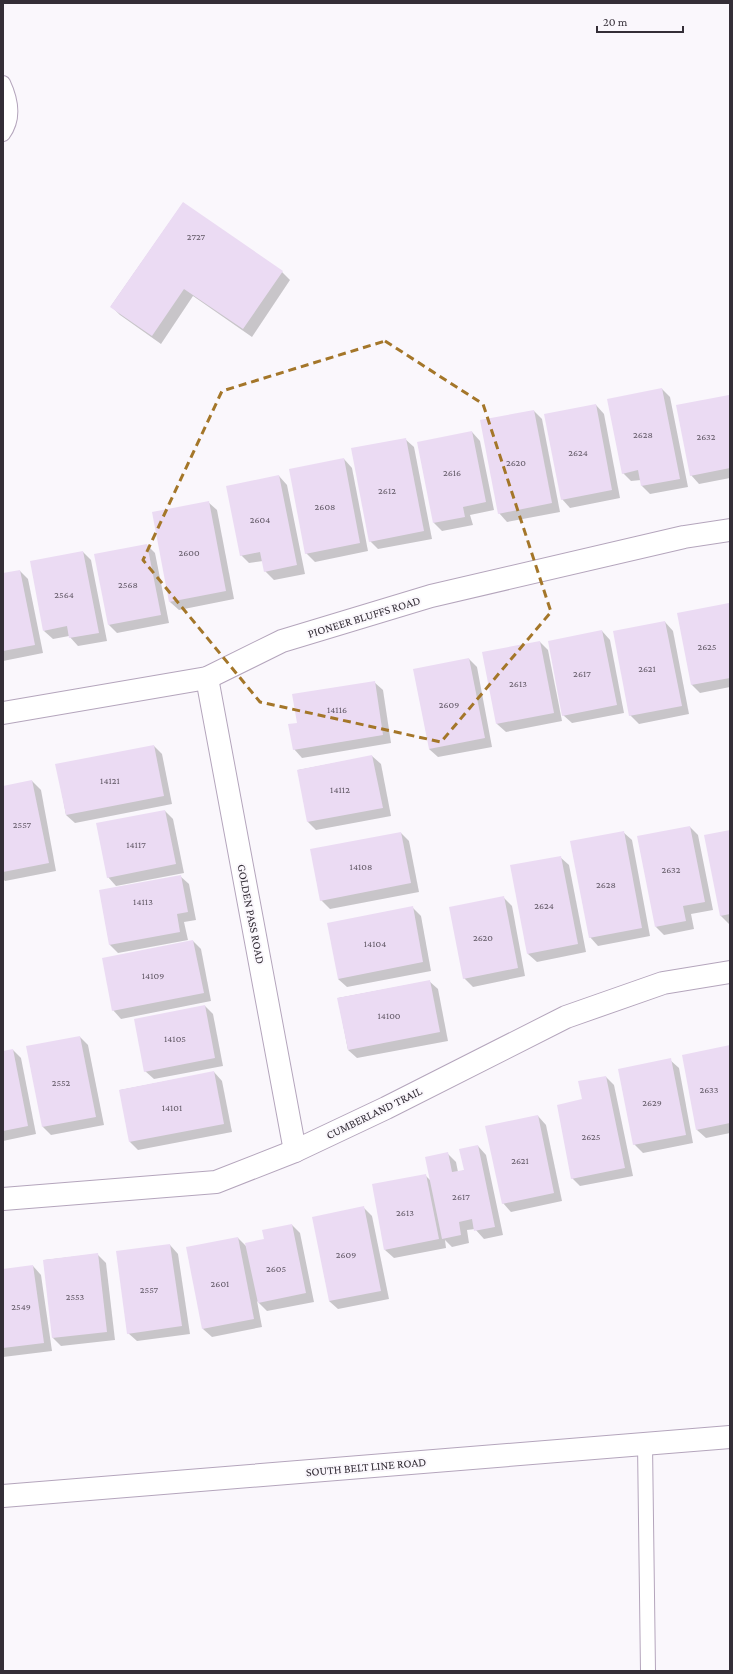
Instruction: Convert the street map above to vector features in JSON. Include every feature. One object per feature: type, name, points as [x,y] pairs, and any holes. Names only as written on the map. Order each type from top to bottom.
[{"type":"street","name":"PIONEER BLUFFS ROAD","points":[[3,713],[207,678],[282,642],[431,596],[684,537],[730,530]]},
{"type":"street","name":"GOLDEN PASS ROAD","points":[[207,678],[295,1151]]},
{"type":"street","name":"CUMBERLAND TRAIL","points":[[3,1199],[216,1182],[295,1151],[386,1108],[566,1017],[663,983],[730,972]]},
{"type":"street","name":"SOUTH BELT LINE ROAD","points":[[3,1496],[730,1437]]},
{"type":"lane","points":[[3,83],[10,97],[9,125],[3,134]]},
{"type":"lane","points":[[645,1444],[648,1671]]},
{"type":"highlighted area","points":[[385,341],[483,404],[551,612],[441,742],[260,702],[143,560],[222,391]]},
{"type":"building","points":[[183,202],[283,271],[243,329],[184,289],[152,336],[110,307]]},
{"type":"building","points":[[662,388],[680,479],[641,486],[638,470],[622,474],[607,399]]},
{"type":"building","points":[[729,395],[730,468],[690,476],[676,405]]},
{"type":"building","points":[[596,404],[612,490],[561,500],[544,414]]},
{"type":"building","points":[[534,410],[552,503],[498,514],[480,420]]},
{"type":"building","points":[[472,431],[486,502],[463,507],[465,517],[433,523],[417,442]]},
{"type":"building","points":[[406,438],[424,531],[369,542],[351,448]]},
{"type":"building","points":[[344,458],[360,543],[305,554],[289,469]]},
{"type":"building","points":[[279,475],[297,565],[264,572],[260,552],[240,556],[226,486]]},
{"type":"building","points":[[209,501],[226,591],[169,602],[152,512]]},
{"type":"building","points":[[147,544],[161,615],[108,625],[94,554]]},
{"type":"building","points":[[83,551],[99,633],[69,638],[67,626],[43,631],[30,561]]},
{"type":"building","points":[[20,570],[35,645],[3,651],[3,573]]},
{"type":"building","points":[[729,603],[730,678],[691,685],[677,613]]},
{"type":"building","points":[[665,621],[682,706],[629,716],[613,631]]},
{"type":"building","points":[[602,630],[617,705],[562,716],[548,641]]},
{"type":"building","points":[[540,641],[554,713],[496,724],[482,652]]},
{"type":"building","points":[[469,658],[485,738],[429,749],[413,669]]},
{"type":"building","points":[[375,681],[383,735],[293,750],[288,724],[297,723],[292,694]]},
{"type":"building","points":[[154,745],[164,796],[66,815],[55,764]]},
{"type":"building","points":[[372,755],[383,808],[307,822],[297,770]]},
{"type":"building","points":[[32,780],[49,863],[3,872],[3,786]]},
{"type":"building","points":[[165,810],[176,864],[107,878],[96,823]]},
{"type":"building","points":[[690,826],[705,902],[683,906],[686,921],[655,927],[637,836]]},
{"type":"building","points":[[730,830],[730,914],[720,916],[704,835]]},
{"type":"building","points":[[624,831],[642,928],[589,938],[570,841]]},
{"type":"building","points":[[401,832],[411,883],[320,901],[310,849]]},
{"type":"building","points":[[561,856],[578,944],[527,954],[510,865]]},
{"type":"building","points":[[181,875],[188,912],[177,914],[180,932],[109,945],[99,890]]},
{"type":"building","points":[[504,896],[518,968],[463,979],[449,907]]},
{"type":"building","points":[[413,906],[423,962],[338,979],[327,923]]},
{"type":"building","points":[[193,940],[204,993],[112,1011],[102,958]]},
{"type":"building","points":[[430,980],[440,1032],[348,1050],[337,998]]},
{"type":"building","points":[[205,1005],[215,1058],[144,1072],[134,1019]]},
{"type":"building","points":[[80,1036],[96,1117],[42,1127],[26,1046]]},
{"type":"building","points":[[730,1045],[730,1123],[696,1130],[682,1055]]},
{"type":"building","points":[[13,1049],[28,1126],[3,1131],[3,1051]]},
{"type":"building","points":[[671,1058],[686,1135],[633,1145],[618,1069]]},
{"type":"building","points":[[214,1071],[224,1124],[129,1142],[119,1090]]},
{"type":"building","points":[[606,1076],[625,1168],[571,1179],[557,1105],[582,1099],[578,1081]]},
{"type":"building","points":[[538,1115],[554,1193],[502,1204],[485,1126]]},
{"type":"building","points":[[478,1145],[495,1227],[474,1231],[472,1219],[459,1222],[461,1235],[442,1239],[425,1157],[448,1152],[452,1172],[464,1170],[459,1149]]},
{"type":"building","points":[[426,1174],[439,1239],[384,1250],[372,1184]]},
{"type":"building","points":[[364,1206],[381,1291],[329,1301],[312,1217]]},
{"type":"building","points":[[292,1224],[306,1293],[258,1303],[245,1243],[264,1239],[262,1230]]},
{"type":"building","points":[[238,1237],[254,1319],[202,1329],[186,1247]]},
{"type":"building","points":[[170,1244],[182,1326],[127,1334],[116,1251]]},
{"type":"building","points":[[98,1253],[107,1332],[52,1338],[43,1260]]},
{"type":"building","points":[[33,1265],[44,1343],[3,1348],[3,1269]]}]
